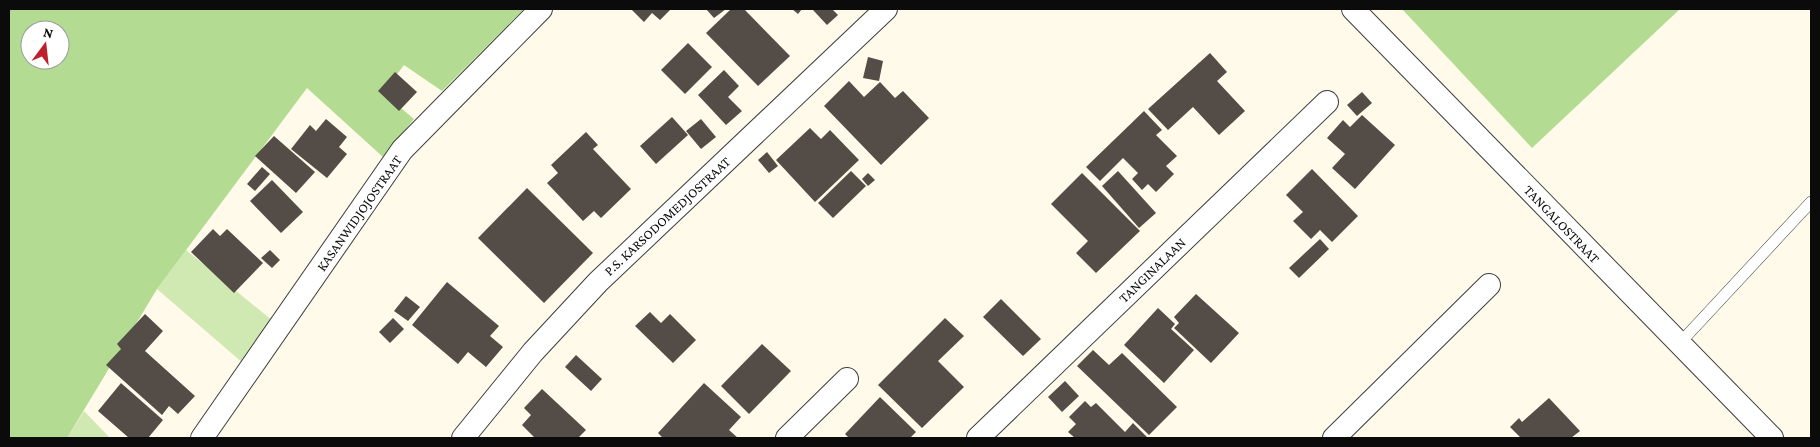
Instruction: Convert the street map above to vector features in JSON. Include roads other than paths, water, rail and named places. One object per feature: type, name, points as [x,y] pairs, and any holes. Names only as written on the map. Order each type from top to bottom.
[{"type":"street","name":"KASANWIDJOJOSTRAAT","points":[[202,438],[402,150],[541,9]]},
{"type":"street","name":"P.S. KARSODOMEDJOSTRAAT","points":[[463,438],[533,352],[598,282],[886,9]]},
{"type":"street","name":"TANGALOSTRAAT","points":[[1353,9],[1772,438]]},
{"type":"street","name":"TANGINALAAN","points":[[978,438],[1327,102]]},
{"type":"street","points":[[1334,438],[1488,285]]},
{"type":"street","points":[[787,438],[847,379]]},
{"type":"lane","points":[[1679,344],[1811,202]]}]
